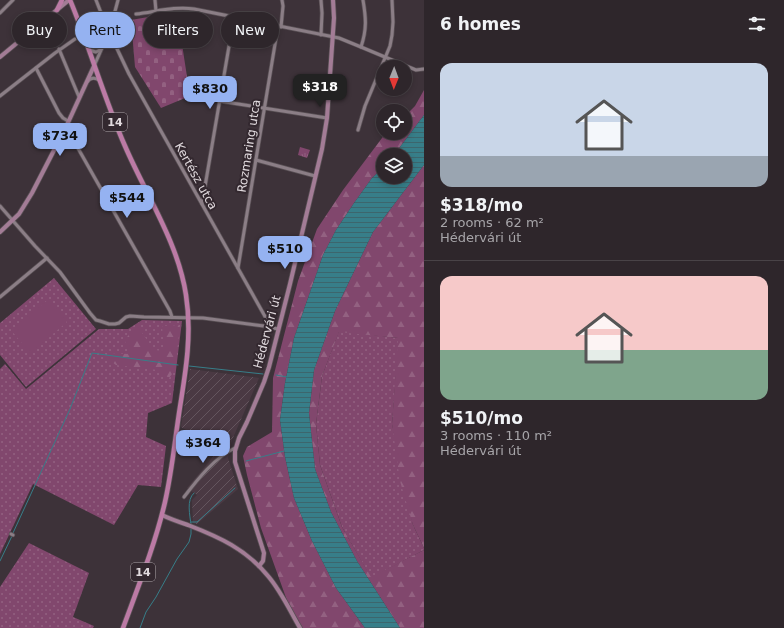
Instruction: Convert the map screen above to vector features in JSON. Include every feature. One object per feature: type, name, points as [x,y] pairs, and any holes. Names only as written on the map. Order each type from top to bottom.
[{"type":"main road","points":[[57,10],[62,0]]},
{"type":"main road","name":"14","points":[[69,0],[75,15]]},
{"type":"main road","name":"14","points":[[88,48],[115,122],[131,160],[172,246],[184,285],[188,318],[187,363],[168,490],[152,546],[123,628]]},
{"type":"street","points":[[0,13],[14,0]]},
{"type":"street","points":[[0,58],[69,0]]},
{"type":"street","name":"Kertész utca","points":[[96,0],[101,12]]},
{"type":"street","points":[[115,12],[118,0]]},
{"type":"street","points":[[155,0],[156,11]]},
{"type":"street","name":"Rozmaring utca","points":[[238,268],[264,108],[280,27],[283,6],[282,0]]},
{"type":"street","points":[[320,0],[322,13],[321,35]]},
{"type":"street","name":"Hédervári út","points":[[259,566],[263,561],[264,553],[235,462],[235,448],[269,367],[322,149],[327,118],[333,38],[333,0]]},
{"type":"street","points":[[361,47],[366,29],[363,0]]},
{"type":"street","points":[[358,130],[364,106],[390,46],[394,22],[392,0]]},
{"type":"street","points":[[136,14],[194,8],[221,14]]},
{"type":"street","points":[[280,27],[338,38],[416,70],[423,69]]},
{"type":"street","points":[[0,96],[59,49],[75,39]]},
{"type":"street","points":[[88,48],[93,52],[102,49]]},
{"type":"street","name":"Kertész utca","points":[[117,48],[129,74],[267,320],[268,327]]},
{"type":"street","points":[[202,205],[228,48]]},
{"type":"street","points":[[59,49],[80,97]]},
{"type":"street","points":[[0,232],[13,221],[23,209],[32,193],[66,127],[102,49]]},
{"type":"street","points":[[36,68],[59,113],[68,122]]},
{"type":"street","points":[[86,83],[93,78],[99,80],[101,83]]},
{"type":"street","points":[[219,100],[327,118]]},
{"type":"street","points":[[66,127],[172,317]]},
{"type":"street","points":[[256,160],[315,176]]},
{"type":"street","points":[[0,206],[60,272],[96,320],[115,324],[120,323],[126,317],[130,316],[202,318],[278,329]]},
{"type":"street","points":[[0,297],[47,258]]},
{"type":"street","points":[[184,497],[220,458],[235,448]]},
{"type":"street","points":[[162,515],[213,536],[235,547],[250,557],[278,589],[300,628]]},
{"type":"street","points":[[296,628],[297,622]]},
{"type":"shaded area","points":[[190,369],[259,378],[232,440],[228,458],[238,489],[197,524],[193,523],[192,500],[197,495],[187,488],[214,456],[205,441],[181,427]]},
{"type":"green space","points":[[143,18],[143,48],[183,48],[190,96],[161,108],[135,67],[133,48],[135,48],[135,19]]},
{"type":"green space","points":[[424,90],[424,115],[412,131],[412,109]]},
{"type":"green space","points":[[380,140],[405,140],[399,148],[376,148],[376,174],[336,230],[323,255],[294,338],[285,383],[280,420],[285,457],[294,498],[312,541],[336,588],[365,628],[298,628],[261,528],[243,456],[247,447],[272,432],[273,378],[298,281],[317,229],[343,190]]},
{"type":"green space","points":[[300,147],[310,150],[307,158],[298,155]]},
{"type":"green space","points":[[424,165],[424,548],[413,525],[400,481],[392,424],[398,338],[339,332],[322,376],[316,424],[320,465],[342,527],[371,577],[424,550],[424,628],[400,628],[357,561],[331,512],[315,469],[309,413],[314,370],[335,311],[373,232],[410,184],[412,184],[412,181]]},
{"type":"green space","points":[[54,278],[96,329],[26,387],[0,355],[0,323]]},
{"type":"green space","points":[[49,299],[67,322],[30,353],[11,330]]},
{"type":"green space","points":[[142,320],[182,321],[172,403],[148,413],[146,437],[166,446],[161,487],[138,485],[114,525],[33,484],[0,554],[0,369],[5,364],[26,389],[99,329],[128,329]]},
{"type":"green space","points":[[180,325],[175,370],[169,378],[158,370],[116,365],[108,359],[110,353],[128,354],[125,341],[129,334],[138,327],[154,350],[164,351],[162,326]]},
{"type":"green space","points":[[339,331],[399,338],[392,424],[413,525],[424,550],[371,578],[342,527],[320,465],[316,424],[322,376]]},
{"type":"green space","points":[[29,543],[89,573],[73,617],[94,626],[93,628],[0,628],[0,587]]},
{"type":"water","points":[[424,115],[424,165],[412,181],[412,148],[399,148],[405,140],[412,140],[412,131]]},
{"type":"water","points":[[376,174],[376,184],[410,184],[373,232],[335,311],[314,370],[309,413],[315,469],[331,512],[357,561],[400,628],[365,628],[336,588],[312,541],[294,498],[285,457],[280,420],[285,383],[294,338],[323,255],[336,230]]},
{"type":"waterway","points":[[13,533],[70,409],[92,353],[178,365]]},
{"type":"waterway","points":[[189,366],[263,374]]},
{"type":"waterway","points":[[276,375],[287,377]]},
{"type":"waterway","points":[[246,461],[284,451]]},
{"type":"waterway","points":[[191,522],[197,522],[235,488]]},
{"type":"waterway","points":[[191,525],[189,504],[194,493]]},
{"type":"waterway","points":[[140,628],[146,612],[177,559],[189,542],[191,528]]},
{"type":"waterway","points":[[0,561],[12,536]]}]
